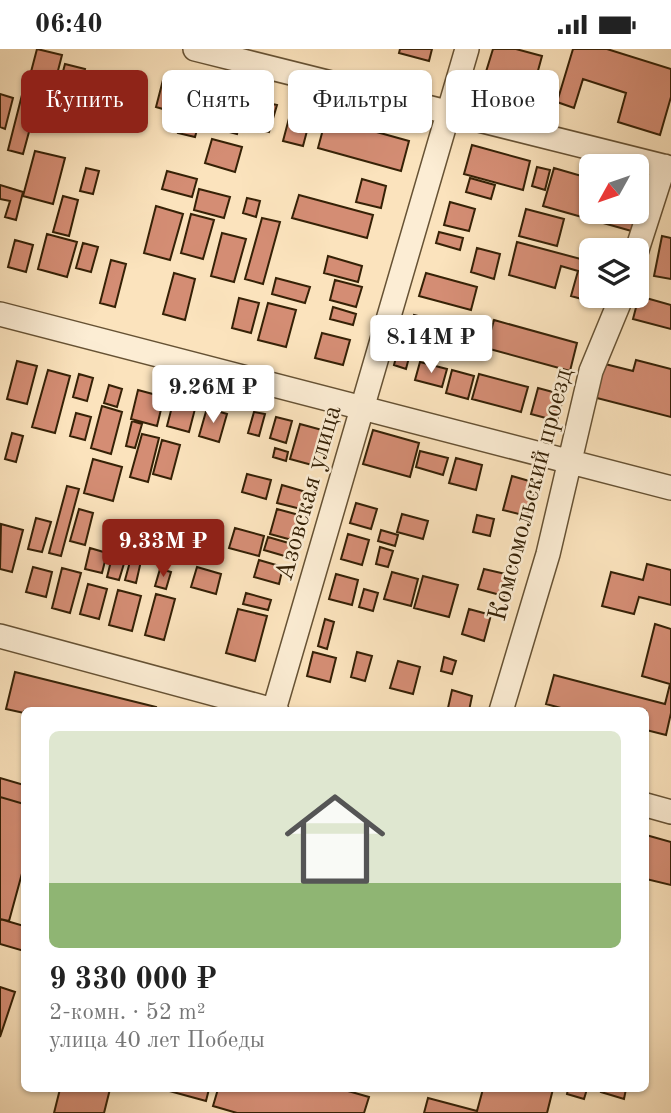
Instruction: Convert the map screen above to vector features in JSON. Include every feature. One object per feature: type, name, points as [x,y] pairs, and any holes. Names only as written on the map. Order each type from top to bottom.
[{"type":"street","points":[[195,49],[446,110]]},
{"type":"street","name":"Азовская улица","points":[[461,70],[467,49]]},
{"type":"street","name":"Азовская улица","points":[[276,707],[446,121]]},
{"type":"street","points":[[535,133],[667,167],[641,238]]},
{"type":"street","name":"Комсомольский проезд","points":[[502,707],[548,554],[591,371],[617,308]]},
{"type":"street","points":[[0,314],[671,488]]},
{"type":"street","points":[[0,636],[264,707]]},
{"type":"street","points":[[649,806],[671,812]]},
{"type":"building","points":[[37,49],[62,55],[58,70],[31,70]]},
{"type":"building","points":[[400,49],[432,49],[429,61],[399,53]]},
{"type":"building","points":[[493,49],[516,49],[542,56],[538,70],[487,70]]},
{"type":"building","points":[[573,49],[607,49],[671,69],[671,97],[660,135],[618,122],[626,93],[583,79],[574,108],[559,103]]},
{"type":"building","points":[[65,64],[85,69],[85,70],[63,70]]},
{"type":"building","points":[[162,84],[162,109],[156,107]]},
{"type":"building","points":[[0,94],[13,98],[5,129],[0,127]]},
{"type":"building","points":[[21,99],[21,133],[29,133],[23,154],[8,150]]},
{"type":"building","points":[[288,122],[288,133],[306,133],[303,146],[283,141]]},
{"type":"building","points":[[178,133],[196,133],[195,137]]},
{"type":"building","points":[[322,133],[380,133],[409,141],[401,171],[318,148]]},
{"type":"building","points":[[212,139],[242,147],[235,172],[205,163]]},
{"type":"building","points":[[472,145],[530,161],[523,190],[464,174]]},
{"type":"building","points":[[35,151],[65,158],[53,204],[23,196]]},
{"type":"building","points":[[537,167],[550,170],[545,190],[532,186]]},
{"type":"building","points":[[86,168],[99,171],[93,194],[80,191]]},
{"type":"building","points":[[554,168],[579,175],[579,216],[543,206]]},
{"type":"building","points":[[167,171],[197,179],[192,197],[162,189]]},
{"type":"building","points":[[470,178],[495,185],[491,199],[466,192]]},
{"type":"building","points":[[362,179],[386,186],[381,208],[356,202]]},
{"type":"building","points":[[0,185],[23,192],[16,220],[5,217],[10,201],[0,199]]},
{"type":"building","points":[[199,189],[230,197],[224,218],[194,210]]},
{"type":"building","points":[[299,195],[373,215],[367,238],[292,218]]},
{"type":"building","points":[[63,196],[78,200],[69,236],[53,232]]},
{"type":"building","points":[[247,198],[260,201],[256,217],[243,213]]},
{"type":"building","points":[[450,202],[475,209],[469,231],[444,225]]},
{"type":"building","points":[[156,206],[183,214],[170,260],[144,253]]},
{"type":"building","points":[[526,209],[564,219],[557,246],[519,236]]},
{"type":"building","points":[[191,214],[214,220],[203,259],[181,253]]},
{"type":"building","points":[[262,218],[280,222],[263,284],[245,279]]},
{"type":"building","points":[[607,224],[637,224],[635,232]]},
{"type":"building","points":[[439,232],[463,238],[460,250],[436,243]]},
{"type":"building","points":[[222,233],[246,239],[234,282],[211,276]]},
{"type":"building","points":[[47,234],[77,242],[67,277],[38,269]]},
{"type":"building","points":[[662,236],[671,238],[671,279],[654,276]]},
{"type":"building","points":[[15,240],[33,245],[26,272],[8,267]]},
{"type":"building","points":[[517,242],[579,259],[579,298],[571,296],[578,271],[561,266],[555,288],[509,275]]},
{"type":"building","points":[[83,243],[98,247],[91,272],[76,268]]},
{"type":"building","points":[[477,248],[500,254],[494,279],[471,272]]},
{"type":"building","points":[[328,256],[362,266],[358,282],[324,273]]},
{"type":"building","points":[[111,260],[126,264],[115,307],[100,303]]},
{"type":"building","points":[[174,273],[195,279],[185,320],[163,314]]},
{"type":"building","points":[[426,273],[477,287],[471,310],[419,296]]},
{"type":"building","points":[[276,278],[310,287],[305,303],[272,294]]},
{"type":"building","points":[[335,280],[362,287],[356,307],[330,300]]},
{"type":"building","points":[[239,298],[259,303],[251,333],[232,328]]},
{"type":"building","points":[[649,299],[671,305],[671,329],[633,319],[636,308],[649,308]]},
{"type":"building","points":[[268,303],[296,310],[286,347],[258,340]]},
{"type":"building","points":[[333,307],[356,314],[353,325],[330,319]]},
{"type":"building","points":[[414,315],[438,321],[432,344],[408,337]]},
{"type":"building","points":[[494,320],[577,343],[570,371],[486,348]]},
{"type":"building","points":[[322,333],[350,340],[343,365],[315,358]]},
{"type":"building","points":[[400,342],[412,346],[406,369],[394,365]]},
{"type":"building","points":[[636,360],[671,369],[671,417],[593,397],[601,363],[633,371]]},
{"type":"building","points":[[17,361],[37,366],[27,404],[7,399]]},
{"type":"building","points":[[420,362],[447,369],[442,387],[415,380]]},
{"type":"building","points":[[48,370],[70,376],[55,433],[32,427]]},
{"type":"building","points":[[452,370],[474,376],[468,399],[446,393]]},
{"type":"building","points":[[79,374],[93,378],[87,401],[73,397]]},
{"type":"building","points":[[479,374],[528,387],[521,412],[472,399]]},
{"type":"building","points":[[109,385],[122,389],[117,407],[104,403]]},
{"type":"building","points":[[538,388],[564,395],[557,421],[531,414]]},
{"type":"building","points":[[138,390],[164,397],[157,426],[131,419]]},
{"type":"building","points":[[174,399],[196,405],[189,432],[167,426]]},
{"type":"building","points":[[102,406],[122,412],[111,454],[91,448]]},
{"type":"building","points":[[207,408],[227,414],[219,442],[199,436]]},
{"type":"building","points":[[254,412],[265,414],[259,436],[248,433]]},
{"type":"building","points":[[76,413],[91,417],[85,440],[70,436]]},
{"type":"building","points":[[276,417],[292,421],[286,443],[270,438]]},
{"type":"building","points":[[132,421],[142,424],[135,448],[126,446]]},
{"type":"building","points":[[300,424],[322,430],[312,465],[290,459]]},
{"type":"building","points":[[373,430],[419,443],[410,477],[363,464]]},
{"type":"building","points":[[12,433],[23,436],[16,462],[5,459]]},
{"type":"building","points":[[142,434],[159,438],[148,482],[130,477]]},
{"type":"building","points":[[162,440],[180,445],[171,479],[153,474]]},
{"type":"building","points":[[275,448],[288,452],[286,461],[273,457]]},
{"type":"building","points":[[420,451],[448,458],[443,475],[416,467]]},
{"type":"building","points":[[456,458],[482,465],[476,490],[449,483]]},
{"type":"building","points":[[93,459],[122,467],[113,501],[84,493]]},
{"type":"building","points":[[247,474],[271,480],[266,499],[242,492]]},
{"type":"building","points":[[512,476],[536,483],[527,516],[503,510]]},
{"type":"building","points":[[282,485],[306,492],[301,509],[277,503]]},
{"type":"building","points":[[67,486],[79,489],[61,556],[49,553]]},
{"type":"building","points":[[356,503],[377,509],[371,529],[350,523]]},
{"type":"building","points":[[79,509],[93,513],[85,545],[70,541]]},
{"type":"building","points":[[277,509],[299,515],[292,540],[270,534]]},
{"type":"building","points":[[402,514],[428,521],[423,539],[397,532]]},
{"type":"building","points":[[477,515],[494,519],[490,536],[473,532]]},
{"type":"building","points":[[36,518],[51,522],[42,552],[28,549]]},
{"type":"building","points":[[1,524],[23,530],[12,572],[0,569]]},
{"type":"building","points":[[235,528],[264,536],[259,556],[229,548]]},
{"type":"building","points":[[381,530],[398,535],[395,546],[378,541]]},
{"type":"building","points":[[348,534],[369,540],[362,565],[341,559]]},
{"type":"building","points":[[268,537],[292,544],[288,557],[264,550]]},
{"type":"building","points":[[380,547],[393,551],[388,567],[376,564]]},
{"type":"building","points":[[90,548],[107,553],[102,573],[85,569]]},
{"type":"building","points":[[113,553],[126,557],[119,580],[107,577]]},
{"type":"building","points":[[131,558],[141,561],[136,583],[125,580]]},
{"type":"building","points":[[259,560],[283,567],[279,584],[254,577]]},
{"type":"building","points":[[647,564],[671,570],[671,605],[639,597],[634,614],[602,606],[611,572],[643,580]]},
{"type":"building","points":[[33,567],[52,572],[46,597],[26,592]]},
{"type":"building","points":[[197,567],[221,574],[216,594],[191,587]]},
{"type":"building","points":[[62,568],[81,573],[70,613],[52,608]]},
{"type":"building","points":[[160,569],[171,572],[166,589],[155,586]]},
{"type":"building","points":[[484,569],[510,575],[504,596],[478,589]]},
{"type":"building","points":[[392,572],[418,579],[411,606],[384,599]]},
{"type":"building","points":[[336,574],[358,580],[352,605],[329,599]]},
{"type":"building","points":[[423,576],[458,585],[449,617],[414,608]]},
{"type":"building","points":[[88,584],[107,589],[99,619],[80,614]]},
{"type":"building","points":[[364,589],[378,593],[373,611],[359,607]]},
{"type":"building","points":[[118,590],[141,596],[132,631],[109,625]]},
{"type":"building","points":[[246,593],[271,600],[268,610],[243,604]]},
{"type":"building","points":[[156,594],[175,599],[164,640],[145,635]]},
{"type":"building","points":[[238,609],[267,616],[255,661],[226,653]]},
{"type":"building","points":[[469,609],[491,615],[484,641],[462,634]]},
{"type":"building","points":[[325,619],[334,622],[327,649],[318,646]]},
{"type":"building","points":[[655,624],[671,629],[671,713],[666,735],[649,731],[649,707],[557,707],[546,704],[554,675],[665,704],[670,684],[642,676]]},
{"type":"building","points":[[313,652],[336,658],[330,682],[307,676]]},
{"type":"building","points":[[357,652],[372,656],[365,681],[351,677]]},
{"type":"building","points":[[444,657],[456,661],[452,674],[441,671]]},
{"type":"building","points":[[398,661],[420,667],[413,694],[390,688]]},
{"type":"building","points":[[15,672],[156,707],[21,707],[21,712],[6,709]]},
{"type":"building","points":[[452,690],[472,696],[470,707],[448,707]]},
{"type":"building","points":[[0,778],[21,784],[21,803],[0,797]]},
{"type":"building","points":[[0,797],[21,803],[21,877],[9,921],[0,919]]},
{"type":"building","points":[[649,836],[671,842],[671,885],[649,880]]},
{"type":"building","points":[[0,919],[21,925],[21,950],[0,944]]},
{"type":"building","points":[[0,987],[15,992],[0,1037]]},
{"type":"building","points":[[59,1092],[109,1092],[104,1113],[54,1113]]},
{"type":"building","points":[[173,1092],[208,1092],[206,1101]]},
{"type":"building","points":[[217,1092],[352,1092],[369,1097],[364,1113],[237,1113],[213,1106]]},
{"type":"building","points":[[482,1092],[552,1092],[547,1113],[424,1113],[428,1098],[477,1111]]},
{"type":"building","points":[[567,1092],[586,1092],[584,1099]]},
{"type":"building","points":[[601,1092],[625,1092],[624,1099]]}]
